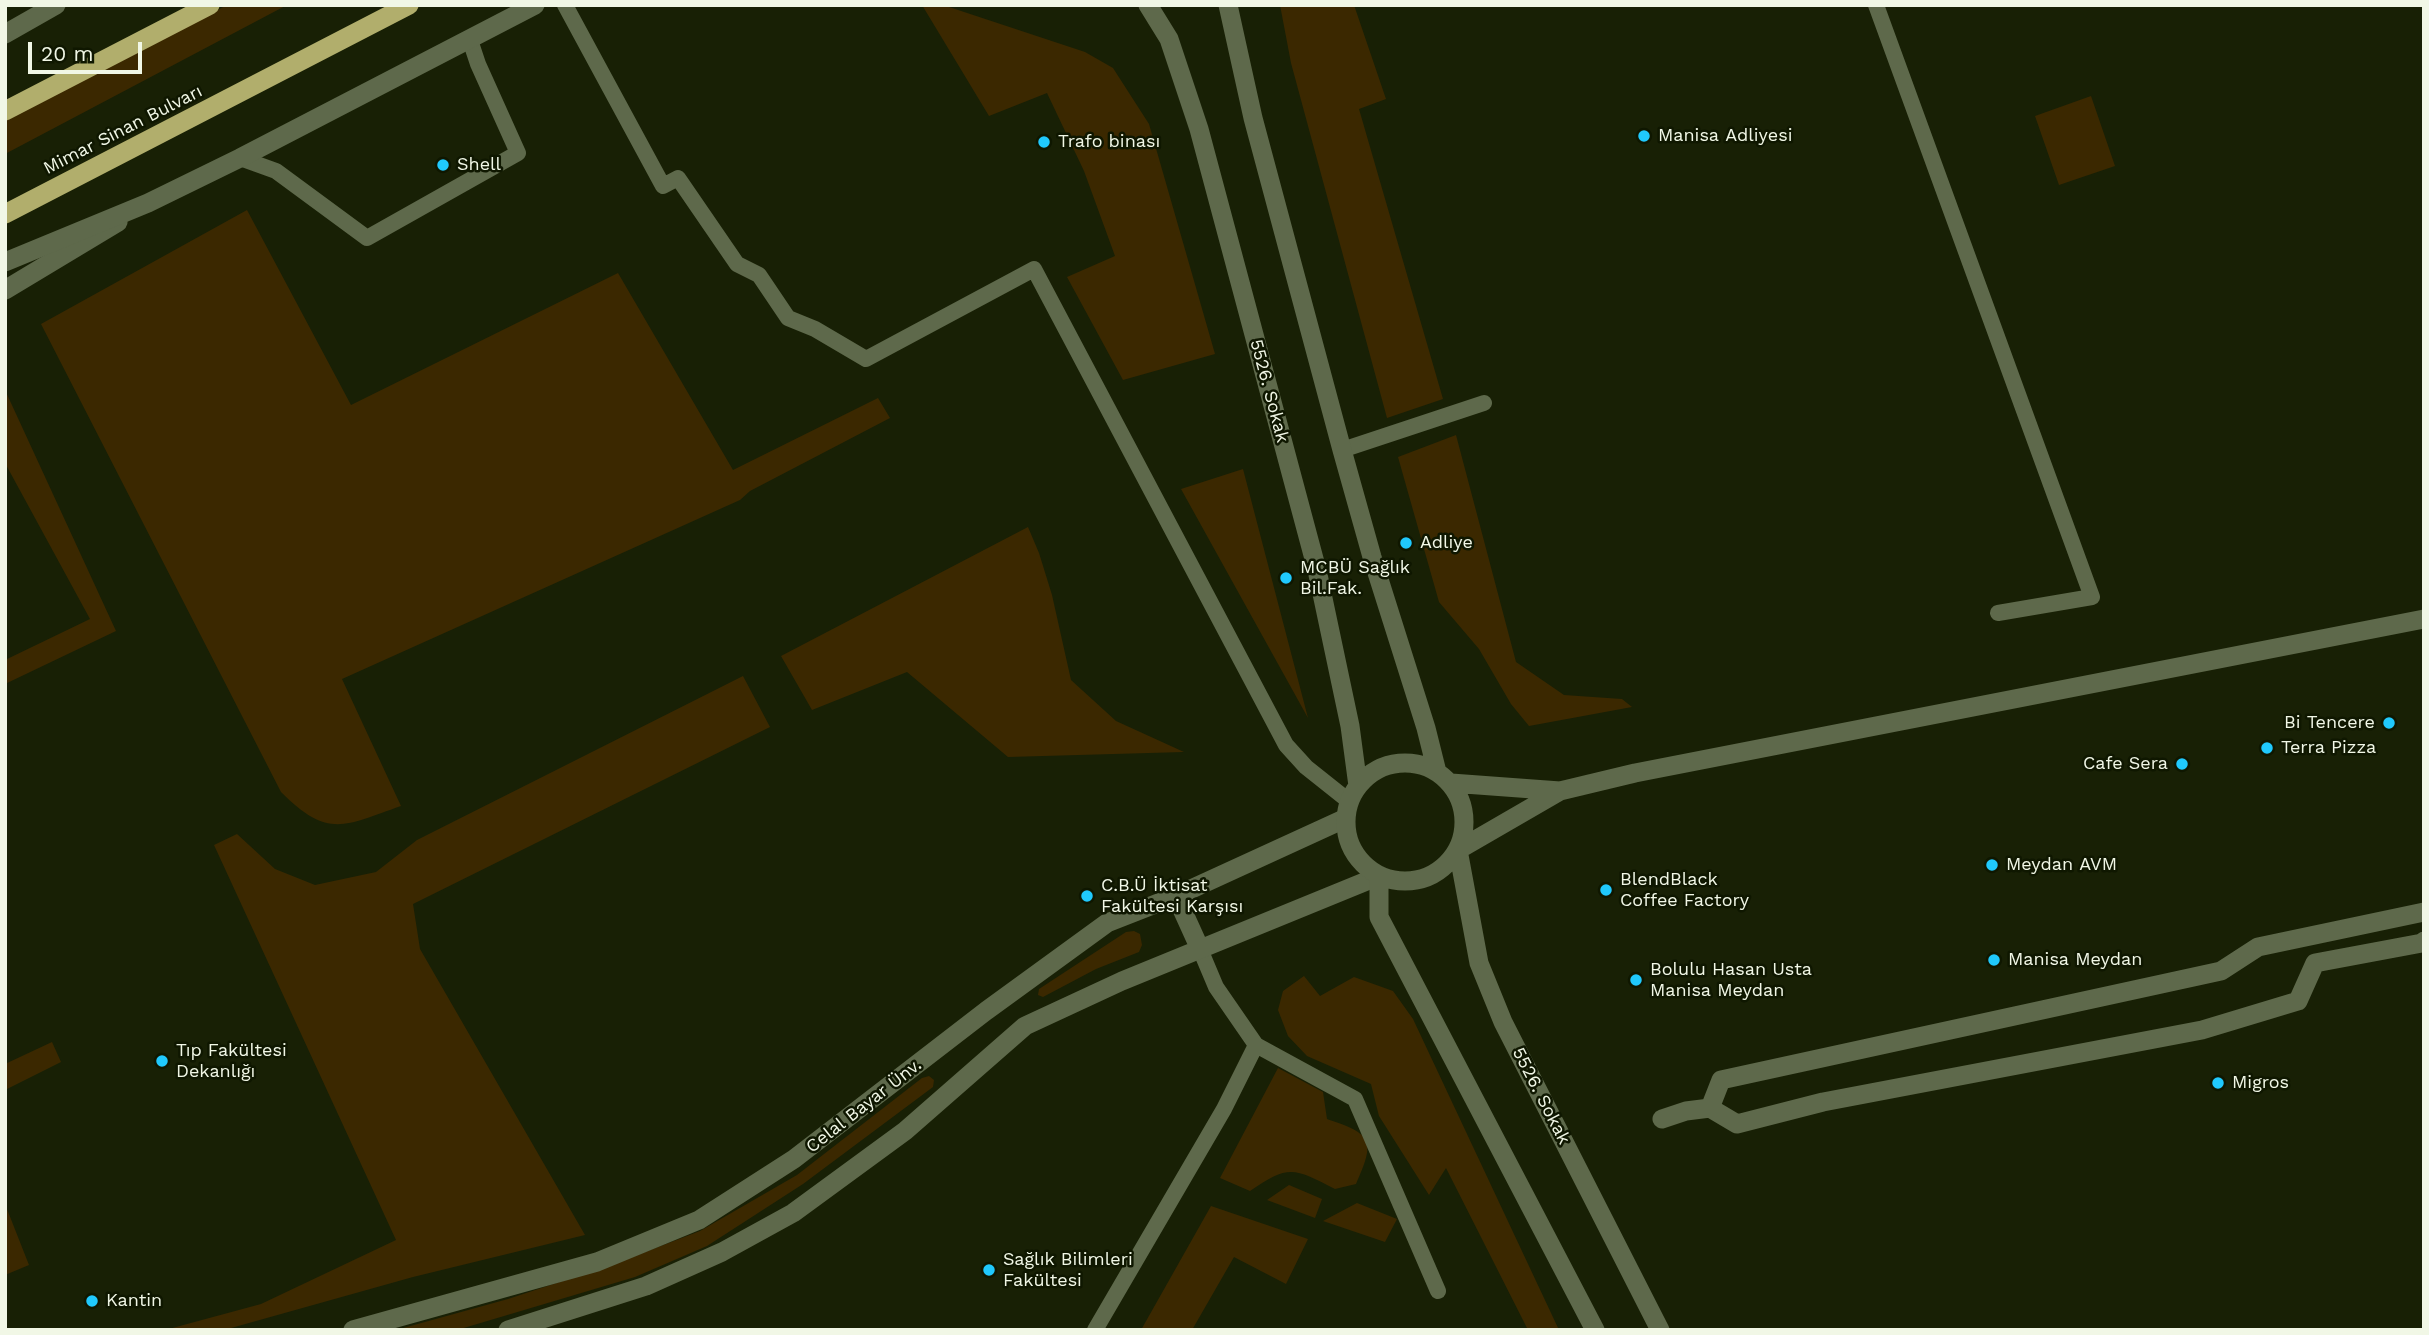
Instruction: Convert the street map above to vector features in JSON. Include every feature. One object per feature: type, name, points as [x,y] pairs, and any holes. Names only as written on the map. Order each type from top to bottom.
[{"type":"highway","points":[[5,111],[209,5]]},
{"type":"highway","name":"Mimar Sinan Bulvarı","points":[[5,214],[409,5]]},
{"type":"street","points":[[5,34],[57,5]]},
{"type":"street","points":[[5,262],[148,203],[535,5]]},
{"type":"street","name":"5526. Sokak","points":[[1148,5],[1169,39],[1202,143],[1317,570],[1350,726],[1351,802]]},
{"type":"street","points":[[1228,5],[1253,118],[1372,557],[1426,728],[1444,778],[1460,799],[1465,816],[1464,833],[1458,850],[1448,864],[1433,876],[1406,881],[1379,876],[1365,866],[1354,853],[1347,836],[1351,802],[1370,774],[1378,770],[1404,763],[1421,765],[1444,778],[1560,791]]},
{"type":"street","points":[[5,290],[148,203]]},
{"type":"street","points":[[1458,850],[1560,791],[1635,773],[2424,619]]},
{"type":"street","name":"Celal Bayar Ünv.","points":[[354,1330],[597,1262],[699,1220],[794,1160],[986,1011],[1107,923],[1176,896],[1351,802]]},
{"type":"street","name":"5526. Sokak","points":[[1458,850],[1479,963],[1503,1022],[1660,1330]]},
{"type":"street","points":[[508,1330],[646,1286],[722,1252],[793,1213],[905,1131],[1025,1026],[1122,981],[1379,876]]},
{"type":"street","points":[[1379,876],[1379,917],[1595,1330]]},
{"type":"street","points":[[1176,896],[1200,949]]},
{"type":"street","points":[[1710,1108],[1721,1080],[2221,971],[2258,947],[2424,912]]},
{"type":"street","points":[[1662,1119],[1686,1111],[1710,1108],[1737,1124],[1823,1102],[2202,1030],[2298,1001],[2315,963],[2424,941]]},
{"type":"lane","points":[[565,5],[663,186],[678,178],[737,264],[759,275],[788,318],[816,329],[866,359],[1034,269],[1286,745],[1306,767],[1351,802]]},
{"type":"lane","points":[[1876,5],[2092,597],[1998,613]]},
{"type":"lane","points":[[240,158],[276,171],[367,238],[518,153],[470,40]]},
{"type":"lane","points":[[1342,450],[1484,404]]},
{"type":"lane","points":[[1200,949],[1216,988],[1256,1045],[1355,1099],[1438,1291]]},
{"type":"lane","points":[[1095,1330],[1224,1109],[1256,1045]]},
{"type":"shaded area","points":[[227,5],[287,5],[5,154],[5,120]]},
{"type":"shaded area","points":[[922,5],[943,5],[1085,52],[1113,68],[1149,124],[1215,354],[1123,380],[1067,277],[1115,256],[1084,171],[1047,93],[989,116]]},
{"type":"shaded area","points":[[1280,5],[1354,5],[1386,99],[1359,109],[1443,399],[1387,418],[1291,63]]},
{"type":"shaded area","points":[[2091,96],[2115,166],[2059,185],[2035,116]]},
{"type":"shaded area","points":[[247,210],[351,405],[618,273],[733,470],[878,398],[890,418],[750,491],[740,500],[342,679],[401,806],[350,823],[325,822],[297,807],[281,792],[41,324]]},
{"type":"shaded area","points":[[5,390],[116,631],[5,684],[5,660],[90,619],[5,463]]},
{"type":"shaded area","points":[[1456,435],[1516,662],[1564,695],[1622,699],[1632,707],[1529,726],[1511,704],[1479,649],[1439,602],[1398,457]]},
{"type":"shaded area","points":[[1243,469],[1308,718],[1181,489]]},
{"type":"shaded area","points":[[1028,527],[1052,595],[1071,680],[1116,721],[1184,752],[1008,757],[907,672],[812,710],[781,656]]},
{"type":"shaded area","points":[[743,676],[770,727],[413,904],[420,949],[585,1235],[413,1277],[224,1330],[165,1330],[261,1304],[396,1240],[214,845],[237,834],[275,869],[315,885],[376,872],[417,840]]},
{"type":"shaded area","points":[[1134,931],[1140,934],[1142,945],[1139,952],[1096,969],[1043,997],[1038,995],[1039,989],[1126,932]]},
{"type":"shaded area","points":[[1304,976],[1320,996],[1354,977],[1393,991],[1413,1019],[1559,1330],[1528,1330],[1446,1168],[1429,1195],[1379,1116],[1371,1084],[1307,1056],[1288,1036],[1278,1010],[1283,991]]},
{"type":"shaded area","points":[[52,1042],[61,1062],[5,1090],[5,1064]]},
{"type":"shaded area","points":[[1278,1068],[1323,1092],[1327,1119],[1353,1129],[1366,1141],[1366,1157],[1356,1184],[1335,1189],[1292,1172],[1274,1176],[1250,1191],[1220,1178]]},
{"type":"shaded area","points":[[929,1076],[934,1080],[933,1087],[803,1184],[707,1246],[635,1277],[457,1330],[396,1330],[508,1299],[611,1265],[700,1231],[797,1175],[922,1078]]},
{"type":"shaded area","points":[[1289,1185],[1322,1199],[1315,1218],[1267,1200]]},
{"type":"shaded area","points":[[1357,1203],[1397,1219],[1385,1242],[1323,1221]]},
{"type":"shaded area","points":[[5,1204],[29,1265],[5,1275]]},
{"type":"shaded area","points":[[1211,1206],[1308,1239],[1286,1284],[1234,1257],[1192,1330],[1141,1330]]},
{"type":"place","name":"Manisa Adliyesi","points":[[1644,136]]},
{"type":"place","name":"Trafo binası","points":[[1044,142]]},
{"type":"place","name":"Shell","points":[[443,165]]},
{"type":"place","name":"Adliye","points":[[1406,543]]},
{"type":"place","name":"MCBÜ Sağlık Bil.Fak.","points":[[1286,578]]},
{"type":"place","name":"Bi Tencere","points":[[2389,723]]},
{"type":"place","name":"Terra Pizza","points":[[2267,748]]},
{"type":"place","name":"Cafe Sera","points":[[2182,764]]},
{"type":"place","name":"Meydan AVM","points":[[1992,865]]},
{"type":"place","name":"BlendBlack Coffee Factory","points":[[1606,890]]},
{"type":"place","name":"C.B.Ü İktisat Fakültesi Karşısı","points":[[1087,896]]},
{"type":"place","name":"Manisa Meydan","points":[[1994,960]]},
{"type":"place","name":"Bolulu Hasan Usta Manisa Meydan","points":[[1636,980]]},
{"type":"place","name":"Tıp Fakültesi Dekanlığı","points":[[162,1061]]},
{"type":"place","name":"Migros","points":[[2218,1083]]},
{"type":"place","name":"Sağlık Bilimleri Fakültesi","points":[[989,1270]]},
{"type":"place","name":"Kantin","points":[[92,1301]]}]
